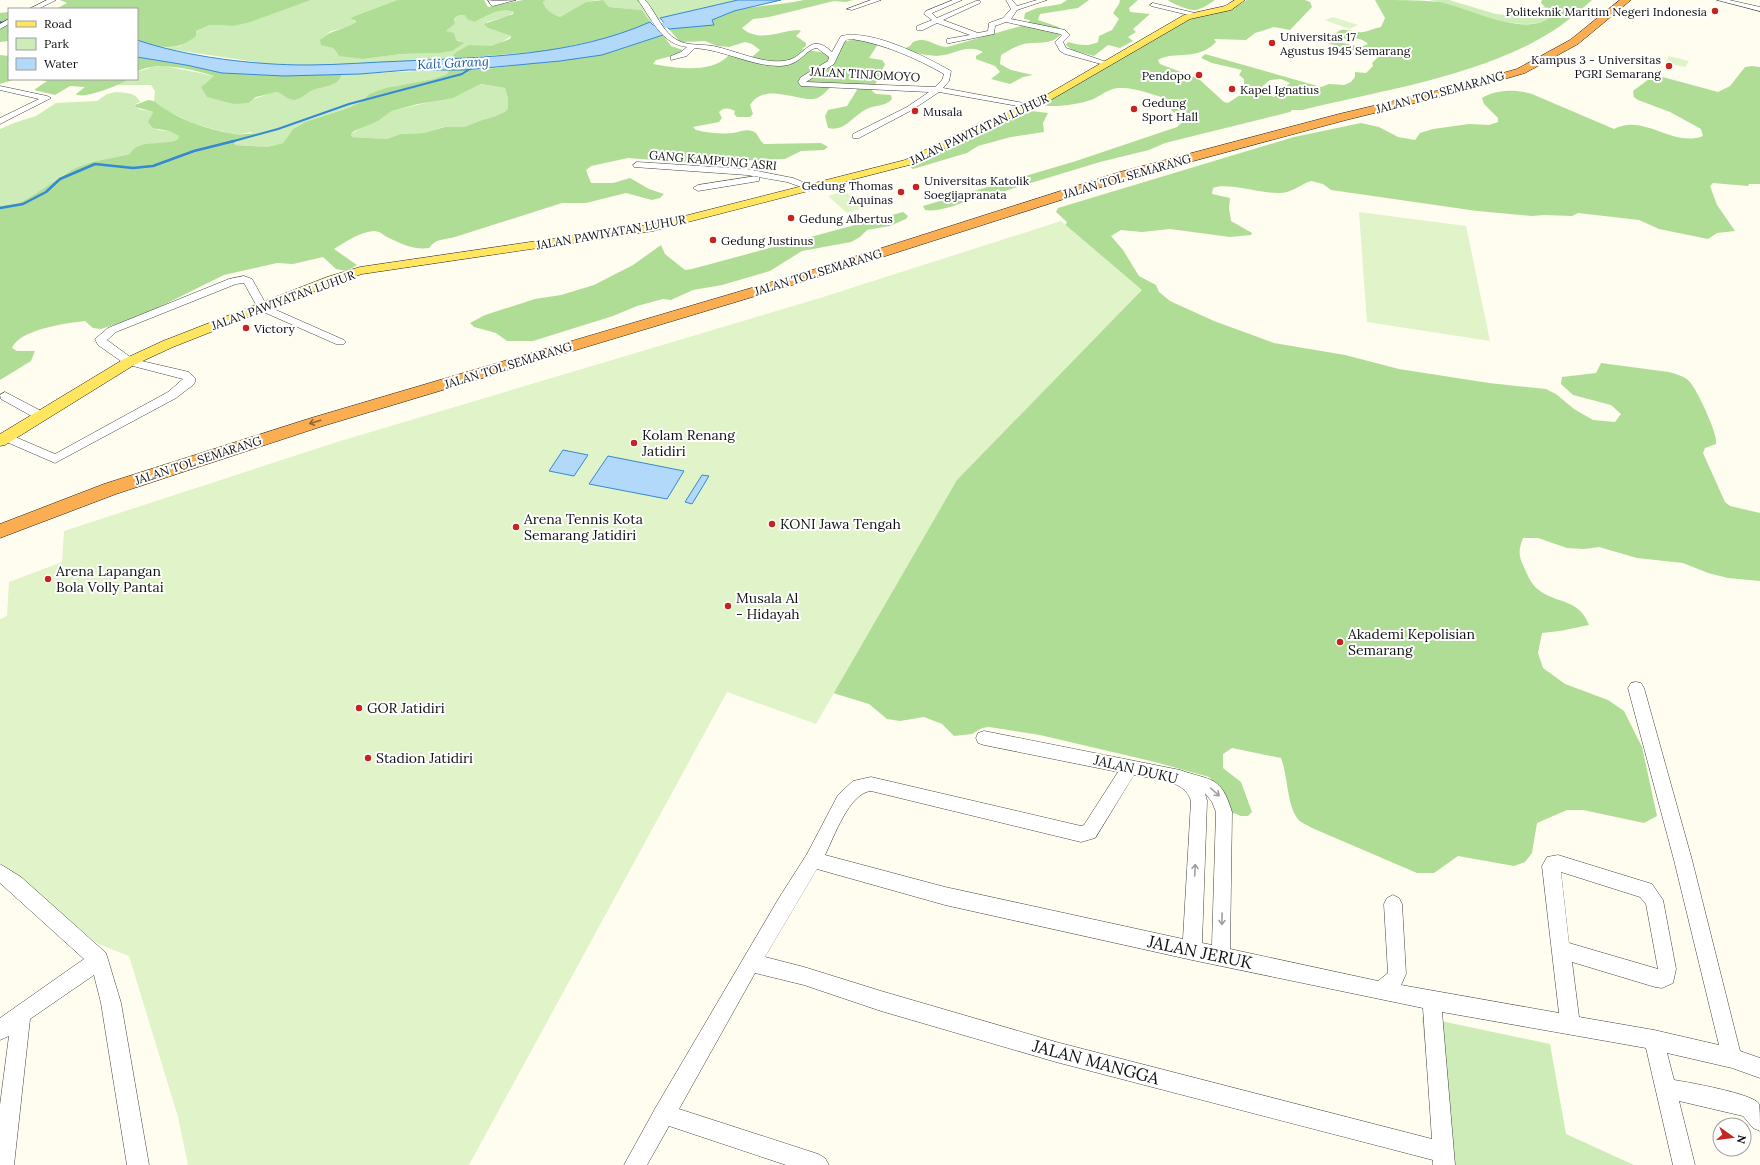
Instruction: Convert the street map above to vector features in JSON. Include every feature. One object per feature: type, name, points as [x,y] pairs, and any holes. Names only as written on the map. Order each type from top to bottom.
[{"type":"highway","name":"JALAN TOL SEMARANG","points":[[0,520],[103,482],[304,414],[559,342],[1092,175],[1264,128],[1511,66],[1566,38],[1612,0]]},
{"type":"highway","name":"JALAN TOL SEMARANG","points":[[0,531],[110,489],[317,422],[817,273],[1126,175],[1343,116],[1456,90],[1521,71],[1574,42],[1626,0]]},
{"type":"main road","name":"JALAN PAWIYATAN LUHUR","points":[[3,439],[129,362],[168,344],[263,308],[331,280],[360,271],[653,227],[918,159],[964,134],[1039,103],[1108,64],[1169,26],[1187,17],[1228,8],[1241,0]]},
{"type":"street","points":[[34,8],[53,0]]},
{"type":"street","points":[[491,0],[493,4],[513,0]]},
{"type":"street","points":[[850,9],[878,0]]},
{"type":"street","points":[[959,0],[927,12],[936,20],[978,35]]},
{"type":"street","points":[[1008,0],[1015,9]]},
{"type":"street","points":[[950,41],[991,32],[992,25],[1006,20],[1015,9],[1044,0]]},
{"type":"street","points":[[1720,0],[1760,9]]},
{"type":"street","name":"JALAN TINJOMOYO","points":[[647,2],[651,15],[674,41],[693,46],[718,49],[776,63],[792,61],[811,46],[823,48],[833,57],[831,62],[807,76],[802,82],[811,85],[938,90],[1029,106]]},
{"type":"street","points":[[920,28],[978,2]]},
{"type":"street","points":[[1153,5],[1197,15]]},
{"type":"street","points":[[1006,20],[1062,32],[1066,35],[1059,42],[1063,49],[1108,64]]},
{"type":"street","points":[[833,57],[840,42],[845,38],[869,38],[948,73],[947,78],[938,90],[887,121],[856,136]]},
{"type":"street","points":[[674,58],[684,54],[693,46]]},
{"type":"street","points":[[0,88],[47,97],[2,119]]},
{"type":"street","name":"GANG KAMPUNG ASRI","points":[[637,165],[777,176],[810,187]]},
{"type":"street","points":[[698,188],[777,176]]},
{"type":"street","points":[[3,439],[55,459],[149,408],[188,382],[189,378],[185,375],[129,362],[102,343],[101,339],[104,335],[239,279],[248,281],[263,308],[340,342]]},
{"type":"street","points":[[5,396],[41,416]]},
{"type":"street","points":[[1636,688],[1683,860],[1732,1058]]},
{"type":"street","name":"JALAN DUKU","points":[[984,738],[1044,751],[1131,766],[1180,777],[1196,789],[1198,801],[1192,950]]},
{"type":"street","points":[[635,1165],[785,904],[813,860],[849,793],[864,784],[871,784],[923,798],[955,803],[1081,834],[1089,832],[1131,766]]},
{"type":"street","points":[[1180,777],[1198,781],[1213,788],[1220,796],[1224,812],[1221,957]]},
{"type":"street","name":"JALAN JERUK","points":[[813,860],[945,896],[1221,957],[1432,1001],[1654,1040],[1732,1058],[1760,1068]]},
{"type":"street","points":[[1560,949],[1662,979],[1666,976],[1667,969],[1652,895],[1646,890],[1558,863],[1553,863],[1551,866],[1551,875],[1560,949],[1570,1025]]},
{"type":"street","points":[[0,872],[15,883],[99,960],[111,1003],[138,1165]]},
{"type":"street","points":[[1380,991],[1394,980],[1397,974],[1393,904]]},
{"type":"street","points":[[0,1030],[99,960]]},
{"type":"street","name":"JALAN MANGGA","points":[[751,963],[804,976],[881,1002],[1056,1052],[1444,1159]]},
{"type":"street","points":[[1432,1001],[1444,1159]]},
{"type":"street","points":[[3,1165],[21,1014]]},
{"type":"street","points":[[1654,1040],[1684,1165]]},
{"type":"street","points":[[1665,1088],[1736,1102],[1750,1108],[1760,1121]]},
{"type":"street","points":[[663,1114],[818,1165]]},
{"type":"green space","points":[[60,0],[311,0],[250,22],[233,26],[210,25],[196,31],[196,36],[189,41],[167,47],[152,45],[138,40],[138,8],[58,8],[67,3]]},
{"type":"green space","points":[[311,0],[397,0],[352,17],[356,22],[349,27],[331,31],[322,38],[321,44],[333,48],[337,54],[363,59],[402,54],[439,53],[461,41],[456,40],[446,31],[455,24],[454,20],[459,15],[465,15],[475,22],[499,11],[514,12],[508,16],[487,22],[488,28],[511,36],[497,45],[467,46],[449,59],[307,65],[262,63],[162,48],[180,46],[196,31],[210,25],[233,26]]},
{"type":"green space","points":[[397,0],[484,0],[488,7],[523,0],[546,0],[543,2],[546,8],[560,17],[586,2],[603,0],[609,7],[642,10],[650,22],[621,35],[546,51],[449,59],[458,51],[469,45],[491,46],[510,39],[511,36],[488,28],[484,24],[513,14],[514,12],[499,11],[475,22],[467,19],[465,15],[459,15],[454,19],[455,24],[446,31],[454,33],[456,40],[464,43],[452,51],[439,53],[402,54],[363,59],[339,56],[333,48],[321,45],[320,40],[324,36],[356,22],[355,20],[351,19],[352,17]]},
{"type":"green space","points":[[546,0],[598,0],[586,2],[560,17],[546,8],[543,2]]},
{"type":"green space","points":[[603,0],[738,0],[650,22],[642,10],[609,7]]},
{"type":"green space","points":[[804,0],[853,0],[846,2],[834,1],[769,17],[753,19],[742,28],[755,35],[769,35],[798,30],[801,31],[796,36],[806,43],[806,46],[802,49],[825,53],[835,50],[842,42],[867,37],[878,44],[869,58],[882,60],[885,64],[872,91],[876,94],[891,95],[892,99],[884,104],[864,110],[845,125],[834,129],[828,128],[825,116],[828,110],[847,106],[857,90],[851,84],[832,86],[816,99],[770,93],[756,98],[750,105],[753,114],[750,117],[737,117],[734,114],[735,111],[725,109],[719,112],[722,118],[719,122],[693,127],[696,130],[714,133],[733,133],[750,130],[756,133],[764,144],[821,143],[828,147],[824,150],[801,151],[785,159],[727,161],[717,165],[628,158],[591,166],[586,170],[591,183],[613,183],[630,178],[649,189],[664,194],[660,198],[652,200],[626,193],[586,203],[562,203],[455,237],[434,242],[429,248],[408,246],[392,240],[376,231],[363,233],[334,249],[357,265],[347,271],[336,269],[323,257],[293,264],[277,263],[224,275],[141,316],[101,329],[93,328],[85,321],[56,325],[24,336],[17,341],[12,348],[17,351],[35,351],[31,361],[0,380],[0,206],[19,203],[75,168],[92,162],[130,154],[134,149],[145,144],[178,139],[179,136],[169,131],[153,128],[148,122],[153,112],[136,107],[135,105],[148,100],[154,101],[172,113],[202,126],[233,134],[252,133],[258,135],[234,143],[235,145],[267,147],[283,143],[293,129],[305,122],[348,108],[361,102],[369,94],[386,88],[433,79],[447,74],[449,70],[485,69],[602,55],[663,35],[671,46],[683,50],[676,55],[656,60],[653,64],[692,68],[721,62],[728,56],[752,57],[760,50],[752,44],[745,42],[729,47],[717,46],[705,41],[683,42],[679,41],[669,29],[700,23],[743,9]],"holes":[[[481,84],[505,88],[508,99],[508,108],[506,111],[464,127],[445,127],[423,133],[400,134],[387,139],[352,137],[351,134],[354,131],[378,121],[392,111],[418,104],[453,98]]]},
{"type":"green space","points":[[1067,0],[1089,0],[1078,8],[1040,14],[1038,20],[1059,27],[1060,35],[1052,41],[1021,45],[1012,48],[1001,55],[1000,64],[1011,70],[1033,75],[1023,77],[1010,84],[991,79],[1000,72],[995,66],[976,59],[976,56],[983,52],[977,50],[965,49],[936,56],[919,54],[903,49],[918,40],[947,47],[1028,24],[1030,20],[1024,19],[1025,13],[1037,8],[1061,4]]},
{"type":"green space","points":[[1120,0],[1138,0],[1129,8],[1130,12],[1150,14],[1133,29],[1136,32],[1128,37],[1133,41],[1120,48],[1108,45],[1094,56],[1072,50],[1066,45],[1068,42],[1090,45],[1098,42],[1099,36],[1112,30],[1119,19],[1113,13]]},
{"type":"green space","points":[[1168,0],[1215,0],[1202,8],[1195,10],[1172,3]]},
{"type":"green space","points":[[1247,0],[1305,0],[1310,2],[1312,7],[1290,30],[1274,27],[1255,33],[1246,40],[1214,39],[1216,42],[1201,52],[1165,57],[1158,60],[1160,64],[1199,79],[1224,102],[1228,103],[1243,93],[1247,87],[1244,84],[1244,79],[1239,75],[1242,70],[1212,63],[1201,58],[1205,54],[1321,87],[1329,84],[1344,85],[1351,82],[1355,77],[1355,72],[1366,73],[1373,66],[1372,63],[1378,57],[1327,43],[1331,40],[1360,47],[1368,44],[1358,39],[1337,39],[1334,37],[1337,33],[1343,30],[1363,32],[1381,27],[1385,18],[1375,0],[1416,0],[1439,2],[1515,24],[1530,24],[1544,21],[1554,13],[1553,9],[1545,7],[1541,3],[1542,0],[1592,0],[1551,32],[1494,60],[1463,71],[1302,110],[1292,110],[1290,112],[1165,143],[1149,150],[1100,162],[940,210],[925,210],[923,206],[1076,161],[1177,127],[1181,123],[1181,118],[1171,110],[1168,99],[1133,89],[1114,89],[1091,100],[1080,103],[1058,106],[1039,104],[1163,28],[1211,11],[1237,6]],"holes":[[[1281,79],[1290,83],[1274,97],[1257,91],[1270,80]]]},
{"type":"green space","points":[[1429,0],[1449,0],[1496,14],[1506,15],[1545,7],[1553,9],[1554,13],[1544,21],[1529,24],[1513,23]]},
{"type":"green space","points":[[8,12],[8,41],[0,42],[0,13]]},
{"type":"green space","points":[[1333,17],[1358,25],[1349,29],[1325,20]]},
{"type":"green space","points":[[0,55],[8,56],[8,80],[13,80],[0,84]]},
{"type":"green space","points":[[1669,56],[1689,61],[1685,67],[1665,63]]},
{"type":"green space","points":[[138,57],[222,73],[284,76],[342,74],[340,79],[334,84],[315,89],[296,100],[289,99],[277,92],[256,97],[248,103],[234,104],[207,97],[201,87],[214,76],[175,67],[164,66],[145,68],[138,72]]},
{"type":"green space","points":[[165,66],[215,76],[204,84],[207,97],[234,101],[250,100],[277,92],[289,99],[296,100],[315,89],[334,84],[340,79],[342,74],[449,70],[447,74],[433,79],[397,86],[369,94],[361,102],[348,108],[305,122],[293,129],[283,143],[267,147],[235,145],[234,143],[255,136],[251,132],[236,135],[195,124],[165,110],[154,101],[155,91],[151,85],[116,85],[126,80],[138,80],[138,72],[152,67]]},
{"type":"green space","points":[[1745,67],[1760,67],[1760,184],[1749,184],[1748,186],[1713,183],[1710,186],[1717,205],[1735,231],[1717,233],[1708,239],[1659,229],[1639,220],[1578,213],[1572,216],[1532,216],[1477,211],[1331,190],[1323,184],[1311,181],[1291,191],[1282,193],[1270,193],[1226,186],[1213,188],[1212,194],[1230,198],[1229,208],[1231,221],[1252,233],[1251,235],[1230,237],[1170,229],[1142,232],[1121,230],[1111,236],[1123,250],[1139,276],[1156,285],[1159,292],[1170,301],[1214,321],[1274,343],[1345,355],[1399,369],[1489,383],[1546,389],[1556,394],[1574,409],[1593,420],[1615,422],[1621,414],[1611,405],[1573,395],[1561,384],[1562,377],[1596,373],[1601,363],[1669,372],[1682,376],[1689,381],[1701,401],[1714,432],[1716,444],[1705,448],[1703,453],[1725,502],[1730,506],[1760,513],[1760,581],[1728,578],[1708,573],[1683,563],[1637,558],[1599,547],[1584,549],[1567,548],[1538,538],[1523,538],[1520,552],[1520,558],[1534,586],[1547,595],[1574,606],[1585,617],[1589,625],[1542,633],[1538,653],[1543,668],[1565,684],[1608,700],[1624,711],[1642,747],[1657,816],[1644,823],[1583,810],[1567,810],[1537,823],[1532,853],[1525,862],[1514,866],[1458,856],[1434,873],[1417,873],[1312,828],[1299,820],[1292,807],[1281,758],[1232,748],[1223,754],[1223,768],[1241,782],[1252,812],[1248,816],[1241,816],[1231,812],[1223,790],[1209,777],[1155,762],[1040,735],[989,727],[982,728],[972,734],[954,736],[942,724],[924,717],[900,721],[887,719],[869,704],[833,693],[1067,222],[1056,212],[1058,208],[1294,137],[1361,123],[1379,127],[1398,137],[1415,140],[1420,133],[1433,129],[1469,124],[1489,125],[1498,122],[1498,118],[1484,104],[1482,98],[1500,91],[1520,91],[1532,94],[1614,129],[1625,125],[1636,125],[1681,138],[1703,136],[1701,129],[1670,112],[1638,100],[1634,97],[1633,91],[1653,76],[1659,76],[1718,92],[1730,86]]},
{"type":"green space","points":[[40,80],[127,80],[102,91],[86,95],[76,94],[85,87],[70,86],[55,95],[34,90],[47,81]]},
{"type":"green space","points":[[481,84],[505,88],[508,99],[508,108],[506,111],[464,127],[444,127],[423,133],[400,134],[387,139],[352,137],[351,134],[365,125],[378,121],[392,111],[459,95]]},
{"type":"green space","points":[[116,92],[136,96],[140,102],[135,104],[139,109],[153,112],[150,118],[158,130],[169,131],[180,136],[178,139],[167,143],[149,144],[130,154],[92,162],[75,168],[19,203],[0,206],[0,129],[36,116],[56,103],[97,101],[107,94]]},
{"type":"green space","points":[[1032,111],[1048,113],[1043,123],[1044,132],[1011,137],[978,146],[967,153],[913,169],[911,168],[912,165],[971,137]]},
{"type":"green space","points":[[845,191],[864,208],[847,213],[828,196]]},
{"type":"green space","points":[[903,212],[908,216],[906,219],[890,226],[867,230],[860,237],[851,242],[802,251],[770,271],[722,285],[693,290],[671,300],[663,299],[637,306],[613,316],[533,341],[507,341],[496,333],[474,327],[470,323],[485,315],[535,299],[561,295],[594,285],[633,265],[661,245],[665,254],[685,270]]},
{"type":"green space","points":[[1359,212],[1466,226],[1490,341],[1367,322]]},
{"type":"green space","name":"GOR Jatidiri","points":[[1061,221],[1142,290],[957,480],[816,724],[727,692],[469,1165],[188,1165],[178,1117],[129,956],[98,944],[0,862],[0,619],[7,616],[9,582],[62,562],[64,531],[337,442],[820,298]]},
{"type":"green space","points":[[1422,1017],[1550,1044],[1566,1134],[1634,1165],[1437,1165]]},
{"type":"water","points":[[738,0],[781,0],[734,11],[712,20],[714,25],[669,29],[660,18]]},
{"type":"water","points":[[650,22],[663,35],[602,55],[560,61],[464,70],[408,70],[360,74],[284,76],[222,73],[138,57],[138,40],[177,51],[243,62],[287,65],[331,65],[467,58],[529,53],[591,42]]},
{"type":"water","points":[[563,450],[588,455],[574,476],[549,471]]},
{"type":"water","points":[[608,456],[684,471],[667,499],[589,484]]},
{"type":"water","points":[[702,475],[709,476],[692,504],[685,502]]},
{"type":"waterway","name":"Kali Garang","points":[[626,37],[695,16]]},
{"type":"waterway","points":[[0,22],[8,24]]},
{"type":"waterway","points":[[230,142],[278,129],[349,104],[462,74],[473,67]]},
{"type":"waterway","points":[[230,142],[234,141]]},
{"type":"waterway","points":[[0,208],[23,204],[46,192],[60,179],[95,164],[133,168],[153,166],[194,151],[230,142]]},
{"type":"place","name":"Politeknik Maritim Negeri Indonesia","points":[[1715,11]]},
{"type":"place","name":"Universitas 17 Agustus 1945 Semarang","points":[[1272,43]]},
{"type":"place","name":"Kampus 3 - Universitas PGRI Semarang","points":[[1669,66]]},
{"type":"place","name":"Pendopo","points":[[1199,75]]},
{"type":"place","name":"Kapel Ignatius","points":[[1232,89]]},
{"type":"place","name":"Gedung Sport Hall","points":[[1134,109]]},
{"type":"place","name":"Musala","points":[[915,111]]},
{"type":"place","name":"Universitas Katolik Soegijapranata","points":[[916,187]]},
{"type":"place","name":"Gedung Thomas Aquinas","points":[[901,192]]},
{"type":"place","name":"Gedung Albertus","points":[[791,218]]},
{"type":"place","name":"Gedung Justinus","points":[[713,240]]},
{"type":"place","name":"Victory","points":[[246,328]]},
{"type":"place","name":"Kolam Renang Jatidiri","points":[[634,443]]},
{"type":"place","name":"KONI Jawa Tengah","points":[[772,524]]},
{"type":"place","name":"Arena Tennis Kota Semarang Jatidiri","points":[[516,527]]},
{"type":"place","name":"Arena Lapangan Bola Volly Pantai","points":[[48,579]]},
{"type":"place","name":"Musala Al - Hidayah","points":[[728,606]]},
{"type":"place","name":"Akademi Kepolisian Semarang","points":[[1340,642]]},
{"type":"place","name":"GOR Jatidiri","points":[[359,708]]},
{"type":"place","name":"Stadion Jatidiri","points":[[368,758]]}]
